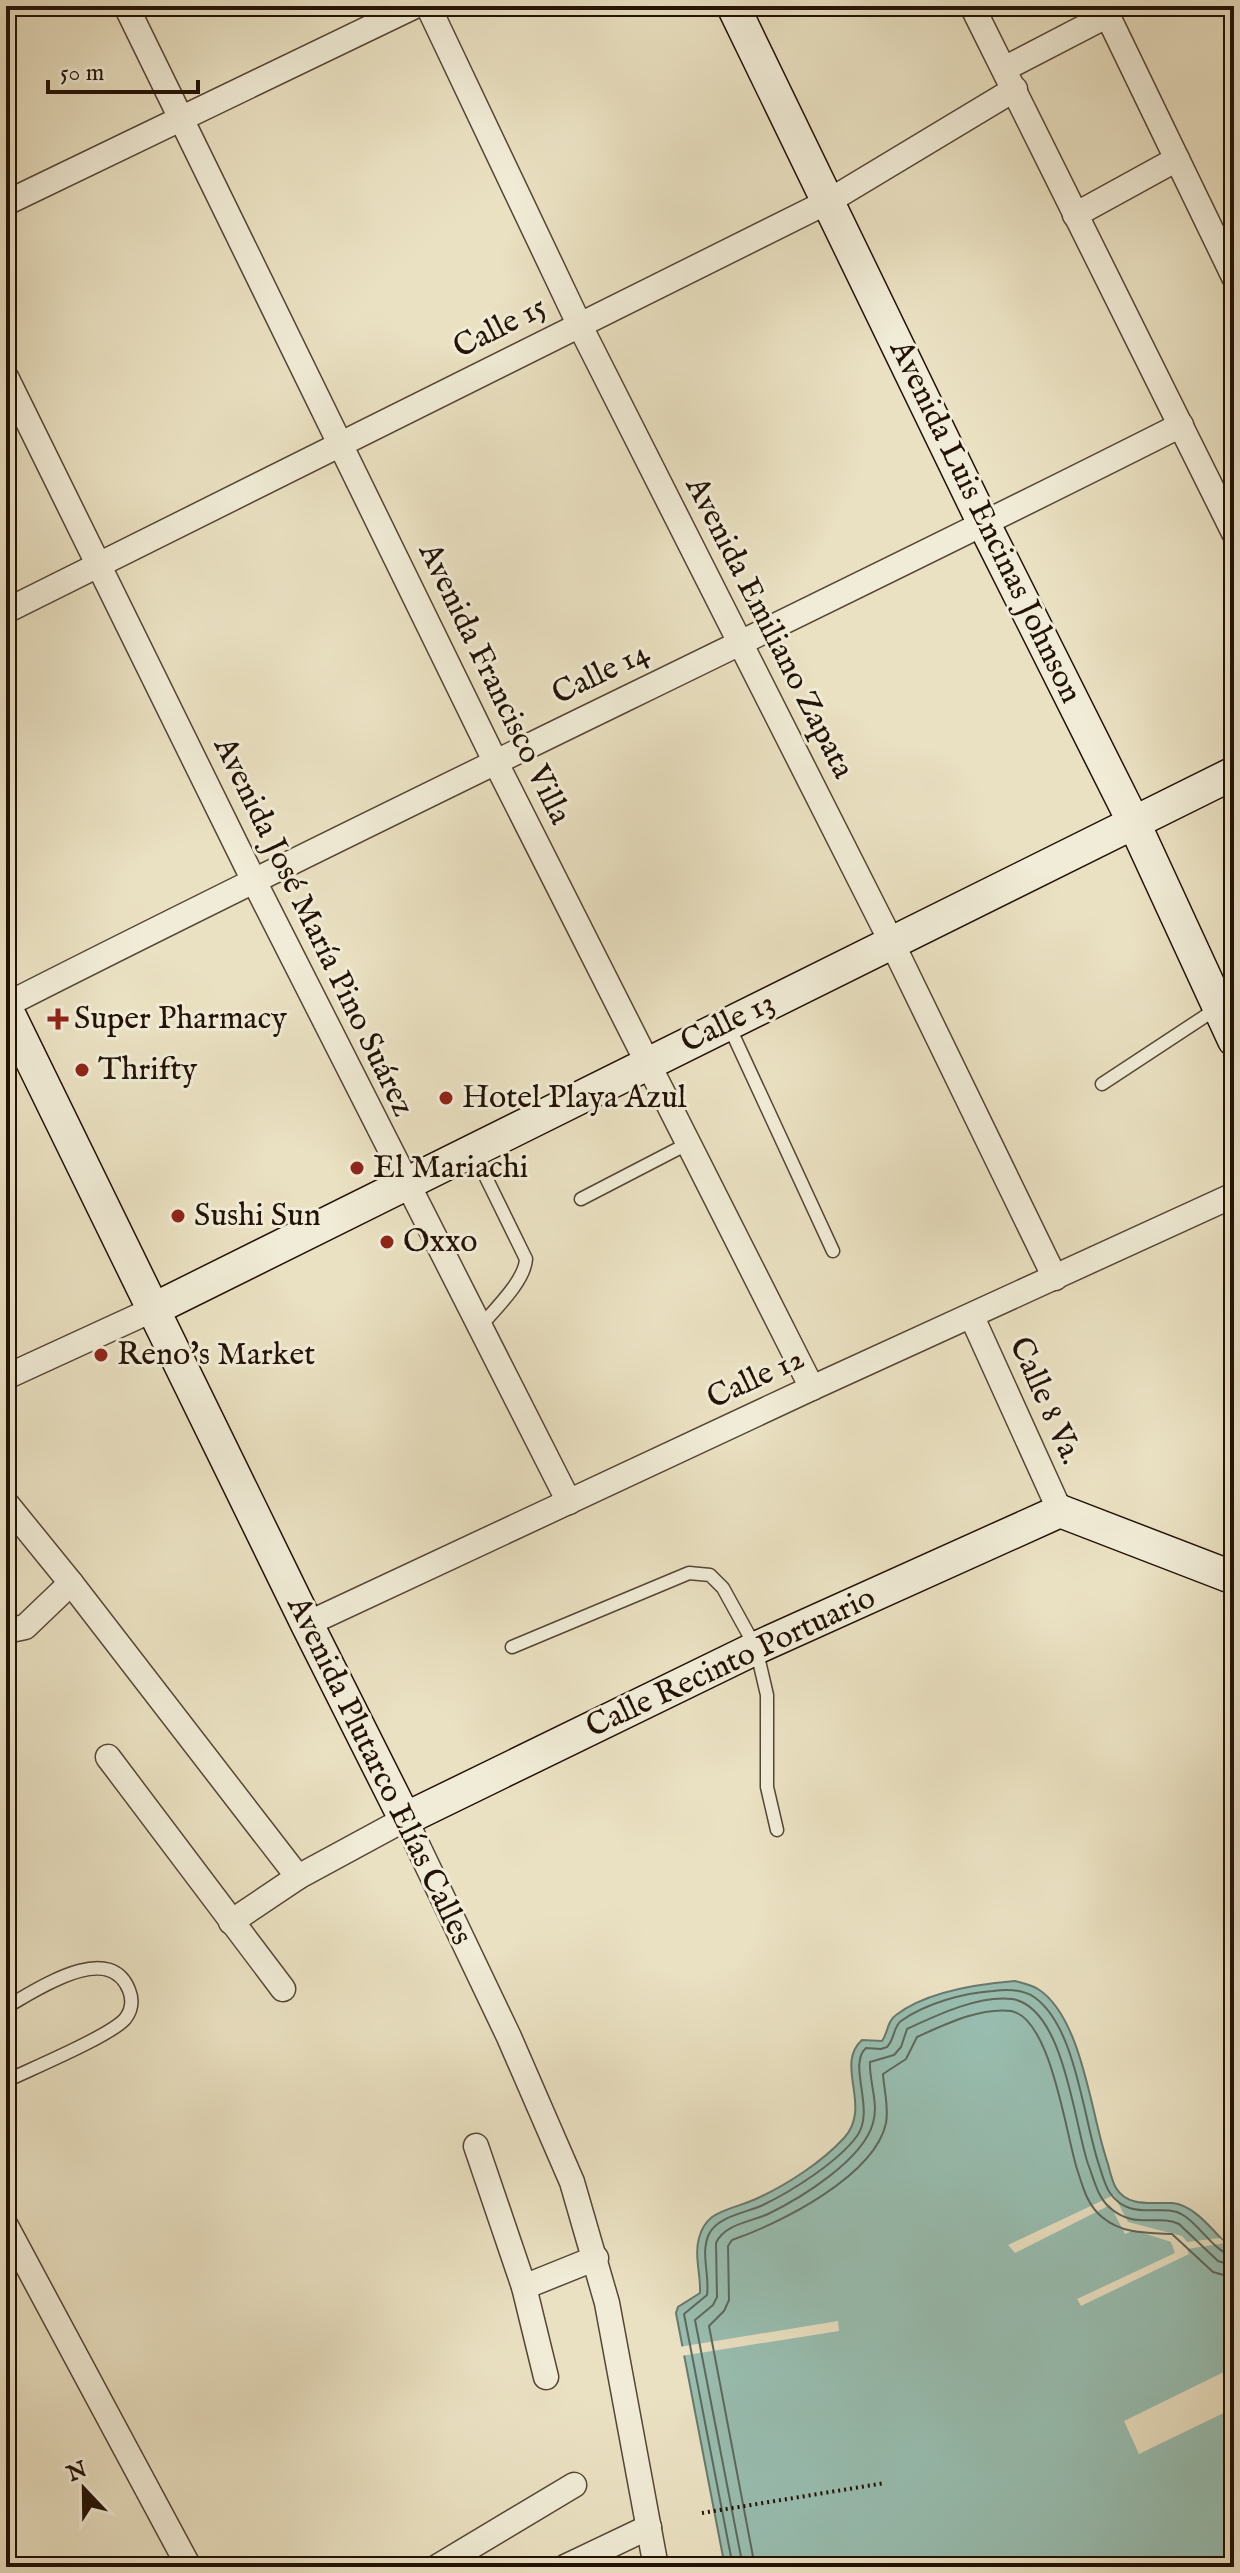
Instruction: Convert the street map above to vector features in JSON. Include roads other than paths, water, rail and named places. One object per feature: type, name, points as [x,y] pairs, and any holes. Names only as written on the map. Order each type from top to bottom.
[{"type":"street","name":"Avenida Francisco Villa","points":[[126,6],[495,761],[812,1388]]},
{"type":"street","points":[[6,203],[415,6]]},
{"type":"street","name":"Avenida Emiliano Zapata","points":[[428,6],[579,324],[892,943],[1055,1278]]},
{"type":"street","name":"Avenida Luis Encinas Johnson","points":[[733,6],[984,524],[1133,821],[1234,1040]]},
{"type":"street","points":[[972,6],[1234,533]]},
{"type":"street","points":[[1106,10],[1234,277]]},
{"type":"street","name":"Calle 15","points":[[6,611],[829,201],[1106,10]]},
{"type":"street","points":[[1075,215],[1177,159]]},
{"type":"street","name":"Avenida José María Pino Suárez","points":[[6,377],[405,1183],[569,1502]]},
{"type":"street","name":"Calle 14","points":[[6,1006],[253,879],[1181,425]]},
{"type":"street","name":"Calle 13","points":[[6,1377],[154,1309],[1234,773]]},
{"type":"street","name":"Avenida Plutarco Elías Calles","points":[[6,1006],[405,1819],[548,2122],[572,2182],[596,2258],[621,2368],[656,2567]]},
{"type":"street","name":"Calle 12","points":[[307,1624],[1234,1195]]},
{"type":"street","name":"Calle 8 Va.","points":[[972,1317],[1060,1511]]},
{"type":"street","points":[[6,1503],[298,1877]]},
{"type":"street","points":[[1060,1511],[1234,1578]]},
{"type":"street","name":"Calle Recinto Portuario","points":[[405,1819],[756,1648],[1060,1511]]},
{"type":"street","points":[[6,1631],[25,1627],[71,1583]]},
{"type":"street","points":[[108,1757],[283,1989]]},
{"type":"street","points":[[231,1922],[298,1877],[405,1819]]},
{"type":"street","points":[[476,2146],[524,2287],[546,2377]]},
{"type":"street","points":[[6,2226],[189,2567]]},
{"type":"street","points":[[524,2287],[596,2258]]},
{"type":"street","points":[[437,2567],[574,2485]]},
{"type":"street","points":[[565,2567],[590,2561],[649,2527]]},
{"type":"lane","points":[[1102,1084],[1219,1007]]},
{"type":"lane","points":[[728,1024],[833,1251]]},
{"type":"lane","points":[[581,1199],[689,1143]]},
{"type":"lane","points":[[472,1150],[526,1259],[526,1268],[520,1278],[479,1328]]},
{"type":"lane","points":[[512,1647],[689,1573],[710,1575],[723,1588],[756,1648],[767,1695],[767,1787],[777,1830]]},
{"type":"lane","points":[[6,2007],[72,1972],[89,1968],[106,1969],[116,1974],[125,1982],[132,2002],[129,2013],[114,2028],[6,2081]]},
{"type":"water","points":[[1015,1981],[1038,1989],[1066,2022],[1084,2070],[1116,2188],[1127,2199],[1134,2201],[1172,2203],[1188,2208],[1230,2248],[1234,2248],[1234,2567],[725,2567],[676,2313],[678,2307],[700,2293],[697,2252],[702,2229],[717,2214],[758,2198],[793,2179],[826,2156],[844,2138],[852,2126],[855,2113],[851,2061],[854,2050],[862,2040],[882,2041],[893,2018],[922,2000],[969,1987]]},
{"type":"place","name":"Super Pharmacy","points":[[58,1019]]},
{"type":"place","name":"Thrifty","points":[[82,1070]]},
{"type":"place","name":"Hotel Playa Azul","points":[[446,1098]]},
{"type":"place","name":"El Mariachi","points":[[357,1168]]},
{"type":"place","name":"Sushi Sun","points":[[178,1216]]},
{"type":"place","name":"Oxxo","points":[[387,1242]]},
{"type":"place","name":"Reno's Market","points":[[101,1355]]}]
